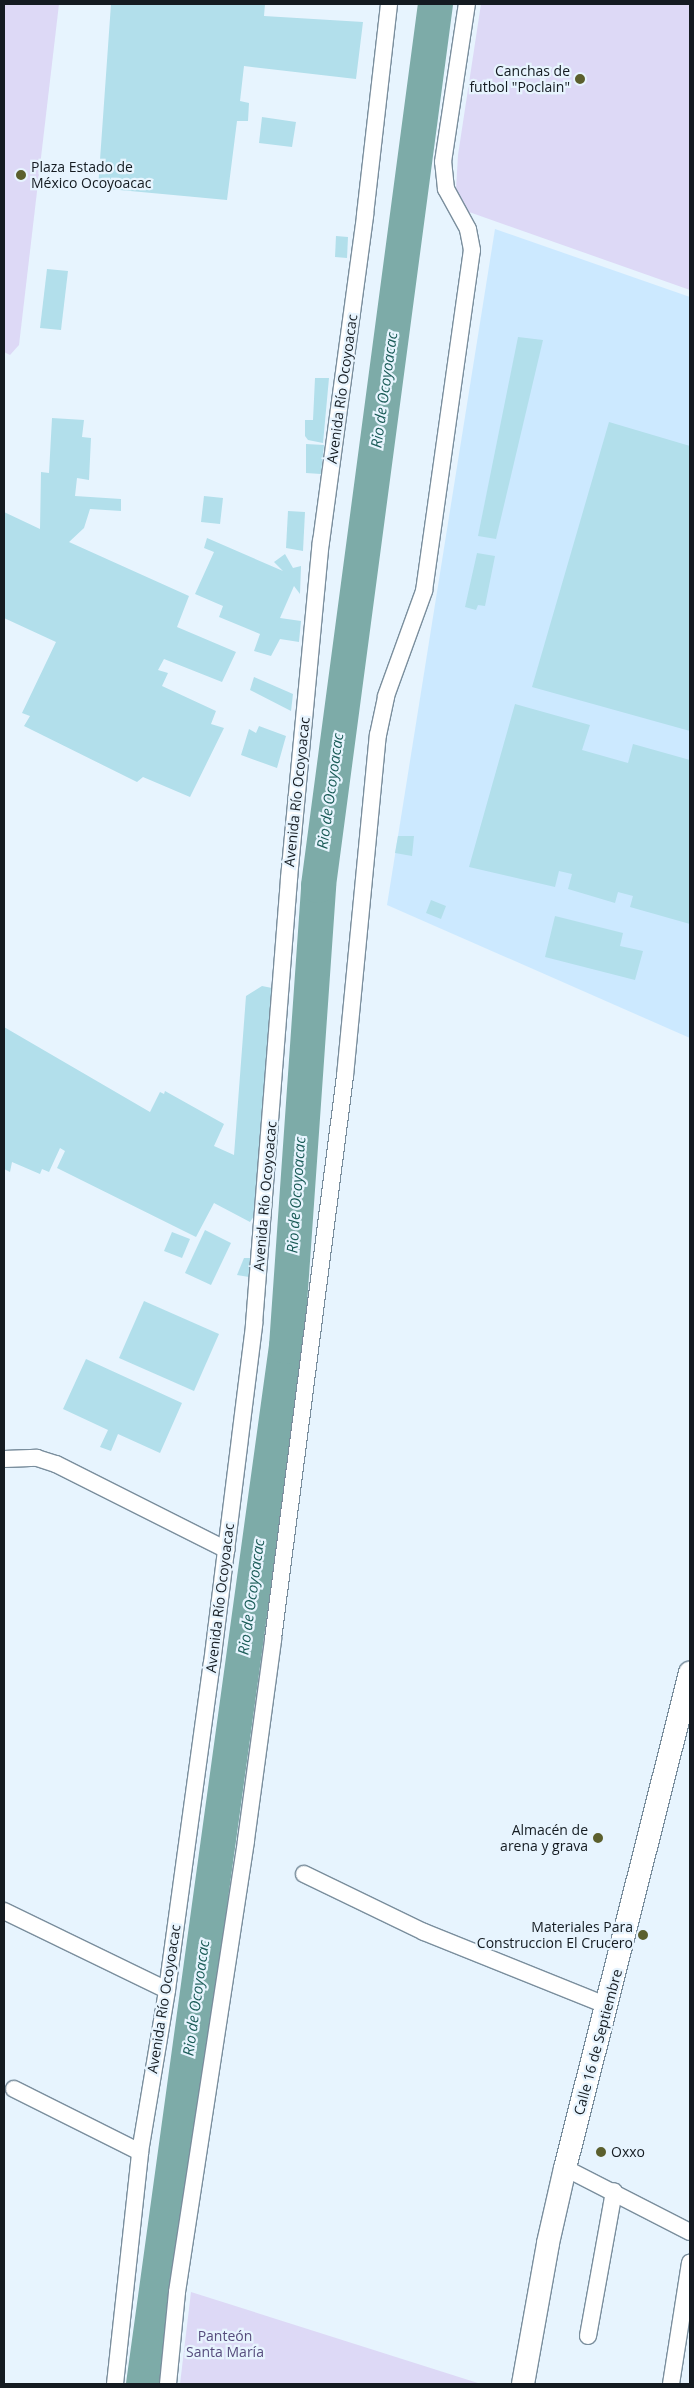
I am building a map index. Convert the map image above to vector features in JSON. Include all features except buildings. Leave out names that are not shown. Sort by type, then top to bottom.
[{"type":"main road","name":"Calle 16 de Septiembre","points":[[523,2384],[548,2243],[565,2168],[608,2006],[690,1673]]},
{"type":"street","name":"Avenida Río Ocoyoacac","points":[[115,2384],[140,2152],[167,1990],[227,1550],[254,1324],[289,878],[321,542],[365,214],[388,4]]},
{"type":"street","points":[[168,2384],[177,2292],[246,1840],[345,1076],[378,735],[386,696],[424,591],[472,250],[468,230],[446,189],[443,162],[467,4]]},
{"type":"street","points":[[4,1459],[37,1458],[56,1464],[227,1550]]},
{"type":"street","points":[[304,1874],[424,1932],[608,2006]]},
{"type":"street","points":[[4,1911],[167,1990]]},
{"type":"street","points":[[14,2089],[140,2152]]},
{"type":"street","points":[[565,2168],[614,2191],[690,2232]]},
{"type":"street","points":[[588,2336],[614,2191]]},
{"type":"street","points":[[671,2384],[690,2262]]},
{"type":"shaded area","points":[[495,229],[690,297],[690,1038],[387,905]]},
{"type":"green space","name":"Plaza Estado de México Ocoyoacac","points":[[4,4],[59,4],[19,345],[10,355],[4,352]]},
{"type":"green space","name":"Canchas de futbol \"Poclain\"","points":[[481,4],[690,4],[690,290],[455,207],[458,155]]},
{"type":"green space","name":"Panteón Santa María","points":[[191,2292],[481,2384],[180,2384]]},
{"type":"waterway","name":"Rio de Ocoyoacac","points":[[143,2384],[286,1346],[318,885],[435,4]]},
{"type":"place","name":"Canchas de futbol \"Poclain\"","points":[[580,79]]},
{"type":"place","name":"Plaza Estado de México Ocoyoacac","points":[[21,175]]},
{"type":"place","name":"Almacén de arena y grava","points":[[598,1838]]},
{"type":"place","name":"Materiales Para Construccion El Crucero","points":[[643,1935]]},
{"type":"place","name":"Oxxo","points":[[601,2152]]}]
